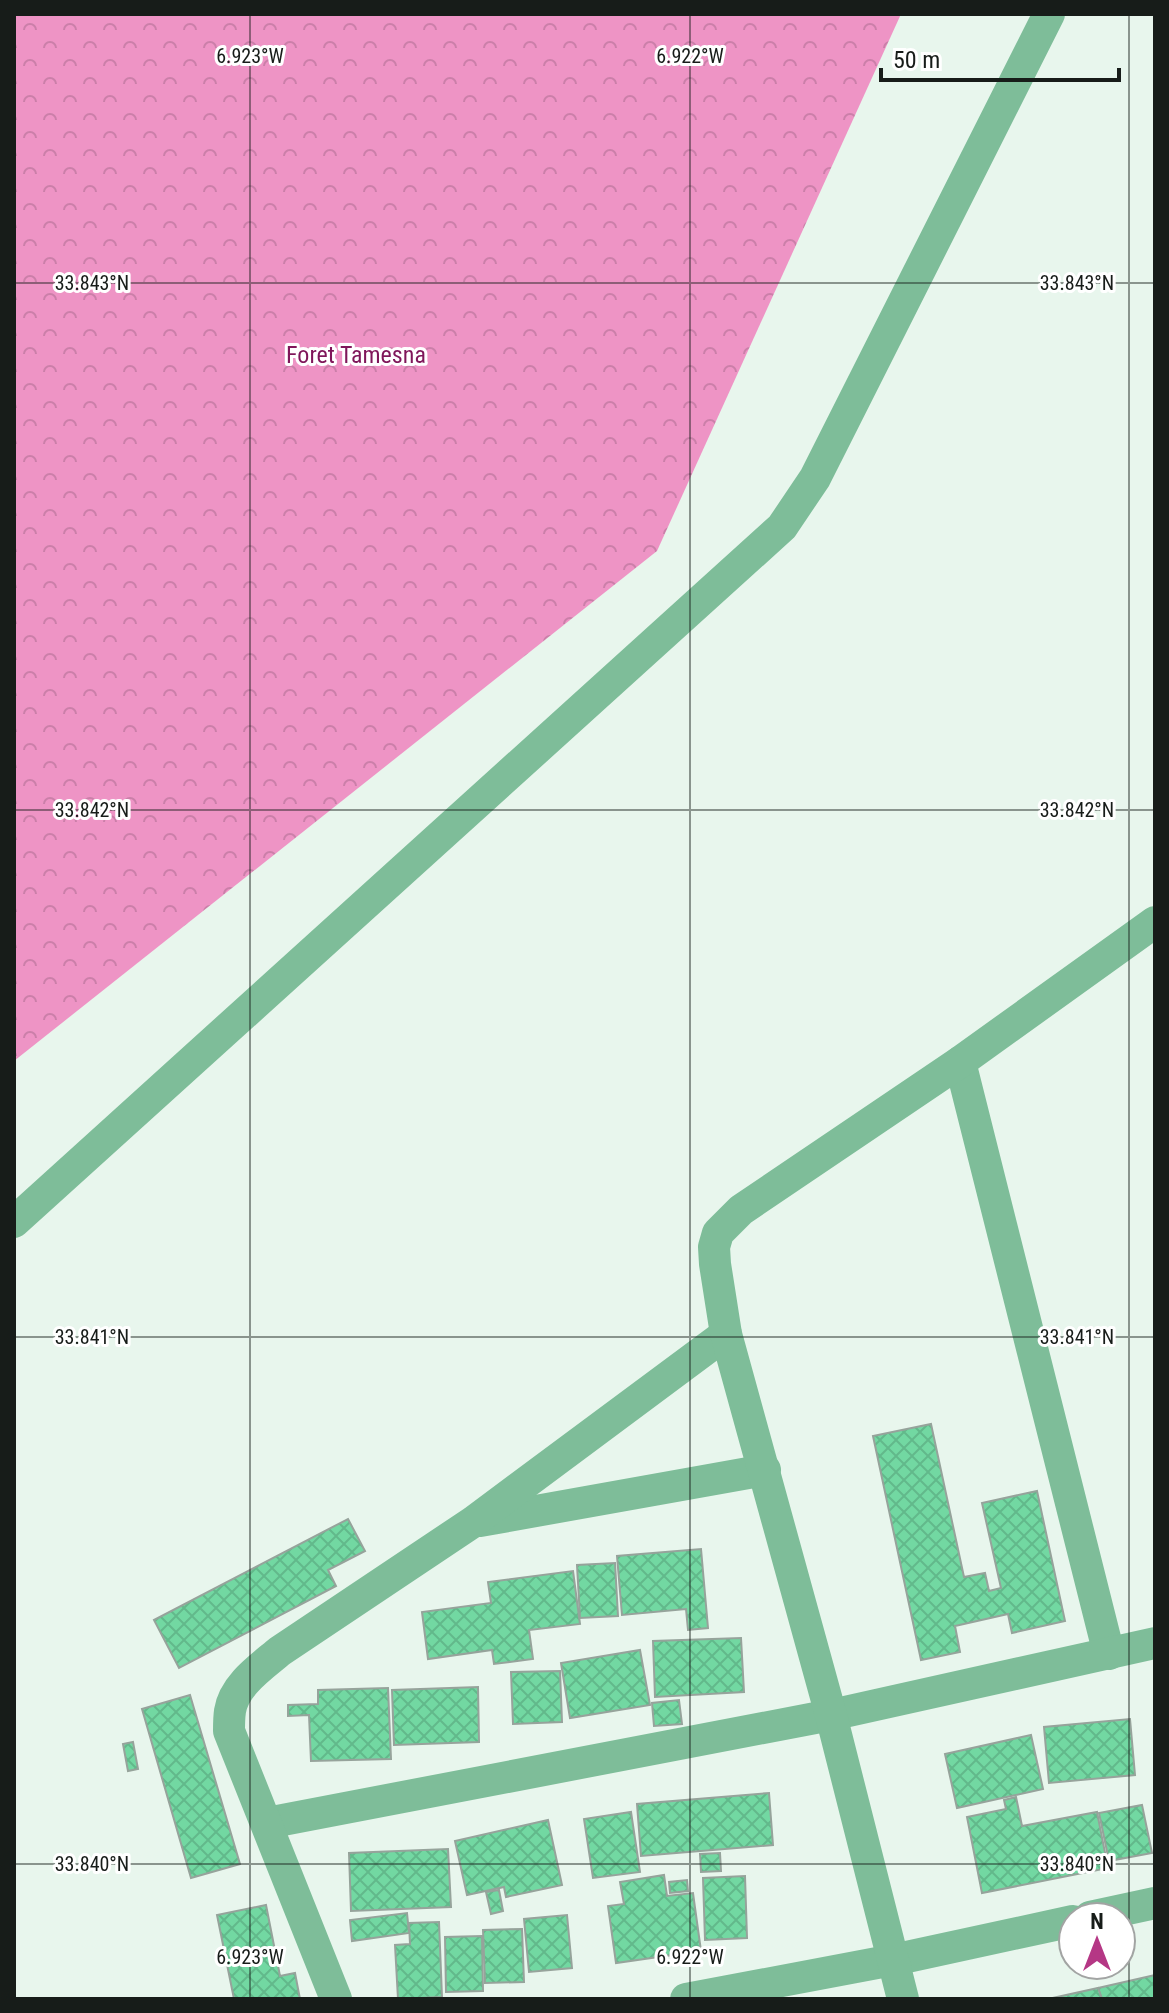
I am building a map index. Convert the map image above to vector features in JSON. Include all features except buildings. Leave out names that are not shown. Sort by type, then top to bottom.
[{"type":"street","points":[[14,1222],[782,527],[815,478],[1049,14]]},
{"type":"street","points":[[903,1999],[831,1715],[726,1334],[714,1247],[718,1233],[741,1210],[960,1062],[1155,922]]},
{"type":"street","points":[[960,1062],[1109,1654]]},
{"type":"street","points":[[336,1999],[229,1731],[230,1709],[238,1691],[280,1651],[473,1522],[726,1334]]},
{"type":"street","points":[[473,1522],[765,1470]]},
{"type":"street","points":[[267,1823],[831,1715],[1155,1643]]},
{"type":"street","points":[[686,1999],[893,1960],[1057,1924]]},
{"type":"green space","name":"Foret Tamesna","points":[[14,14],[901,14],[657,551],[14,1061]]}]
